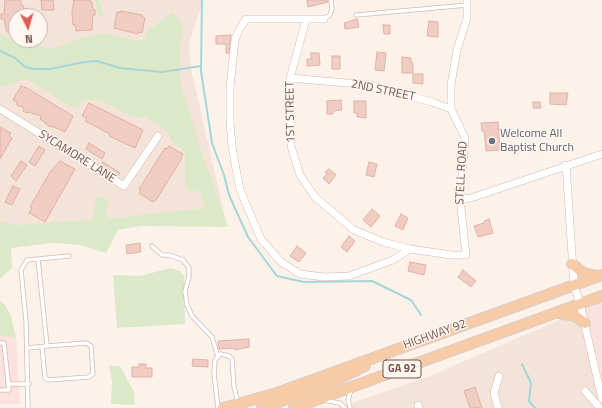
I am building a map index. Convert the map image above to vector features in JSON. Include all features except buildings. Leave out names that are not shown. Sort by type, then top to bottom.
[{"type":"main road","points":[[572,264],[584,273],[601,275]]},
{"type":"main road","name":"HIGHWAY 92","points":[[223,408],[277,393],[601,275]]},
{"type":"main road","name":"HIGHWAY 92","points":[[294,408],[602,296]]},
{"type":"main road","points":[[553,314],[570,314],[579,318],[585,324]]},
{"type":"main road","points":[[262,408],[339,380],[359,370],[378,356]]},
{"type":"street","name":"STELL ROAD","points":[[466,255],[460,199],[465,138],[451,109],[453,67],[463,33],[468,2]]},
{"type":"street","points":[[324,19],[246,19],[239,30],[235,39],[230,88],[230,122],[232,147],[240,190],[261,239],[281,262],[300,274],[324,277],[349,276],[393,260],[410,248]]},
{"type":"street","name":"1ST STREET","points":[[306,20],[290,78],[291,146],[300,175],[327,208],[354,230],[383,242],[451,255],[466,255]]},
{"type":"street","name":"2ND STREET","points":[[290,78],[370,85],[432,102],[451,109]]},
{"type":"street","name":"SYCAMORE LANE","points":[[0,109],[124,186],[158,136]]},
{"type":"street","points":[[460,199],[471,198],[602,154]]},
{"type":"street","points":[[566,165],[574,285],[585,324],[602,399]]},
{"type":"street","points":[[498,408],[494,393],[499,376]]},
{"type":"street","points":[[585,391],[600,408]]},
{"type":"lane","points":[[324,19],[330,15],[332,9],[331,0]]},
{"type":"lane","points":[[356,15],[468,2]]},
{"type":"lane","points":[[152,246],[162,255],[169,255],[183,260],[189,268],[189,277],[185,291],[187,305],[192,316],[212,337],[218,357]]},
{"type":"lane","points":[[28,408],[29,384],[26,321],[21,270],[27,260],[69,256]]},
{"type":"lane","points":[[38,259],[47,346]]},
{"type":"lane","points":[[0,343],[4,344],[9,390],[0,390]]},
{"type":"lane","points":[[27,348],[86,343],[91,346],[93,374],[89,377],[48,380],[45,378],[42,347]]},
{"type":"lane","points":[[218,408],[214,373],[216,360],[220,354],[229,356],[232,359],[234,387],[238,404]]},
{"type":"lane","points":[[8,384],[29,384]]},
{"type":"lane","points":[[350,408],[348,400],[352,387]]},
{"type":"lane","points":[[324,397],[328,401],[340,403],[346,408]]},
{"type":"shaded area","points":[[0,0],[203,0],[189,44],[191,69],[225,217],[0,235]]},
{"type":"shaded area","points":[[602,303],[602,406],[578,312]]},
{"type":"shaded area","points":[[578,312],[602,408],[338,408],[430,376]]},
{"type":"shaded area","points":[[0,335],[16,337],[20,404],[0,404]]},
{"type":"green space","points":[[95,0],[99,0],[104,15],[100,16],[98,14]]},
{"type":"green space","points":[[173,12],[184,27],[180,46],[180,82],[201,150],[228,227],[141,226],[118,230],[106,253],[80,245],[52,243],[11,248],[12,268],[0,279],[0,222],[15,225],[93,220],[96,197],[108,199],[106,219],[205,208],[201,193],[185,188],[185,152],[171,141],[169,133],[160,125],[146,118],[131,116],[100,100],[84,100],[76,108],[66,105],[42,87],[26,79],[0,87],[0,34],[8,38],[8,48],[44,49],[57,47],[84,37],[103,33],[138,41],[145,39],[147,31]]},
{"type":"green space","points":[[171,268],[180,271],[184,276],[185,324],[117,328],[113,275],[140,276]]},
{"type":"green space","points":[[0,301],[6,306],[11,316],[16,337],[0,336]]},
{"type":"green space","points":[[109,366],[120,366],[134,392],[135,405],[111,404],[112,381]]},
{"type":"waterway","points":[[202,0],[201,71],[212,143],[224,175],[229,195],[248,237],[277,276],[304,282],[372,281],[411,300],[421,315]]},
{"type":"waterway","points":[[0,51],[15,58],[25,67],[34,69],[50,69],[97,61],[120,68],[162,72],[201,66]]},
{"type":"waterway","points":[[522,364],[531,383],[529,401],[535,408]]},
{"type":"place","name":"Welcome All Baptist Church","points":[[492,141]]}]
